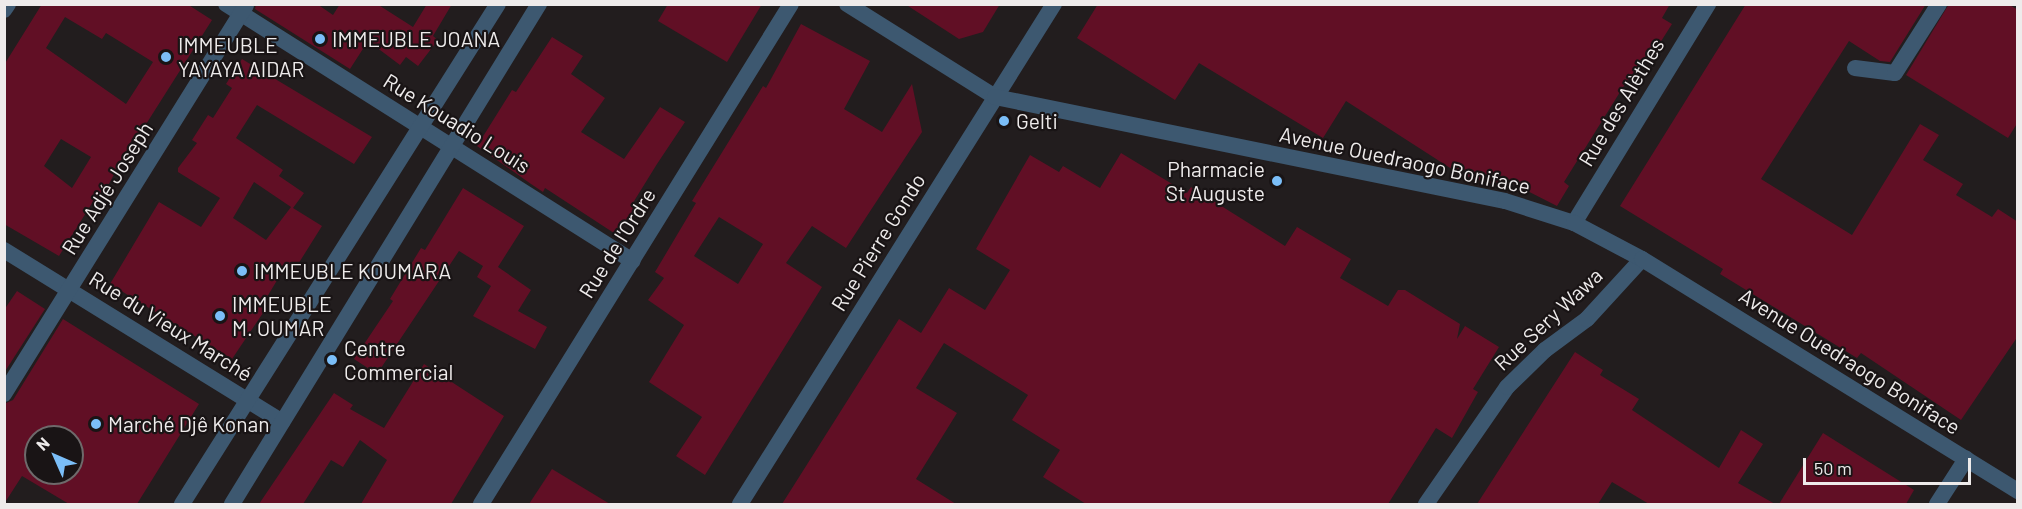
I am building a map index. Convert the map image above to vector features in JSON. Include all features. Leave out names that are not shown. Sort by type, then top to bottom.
[{"type":"street","points":[[4,10],[8,4]]},
{"type":"street","name":"Rue Kouadio Louis","points":[[226,4],[244,9],[423,128],[633,261]]},
{"type":"street","points":[[182,504],[423,128],[498,4]]},
{"type":"street","points":[[232,504],[539,4]]},
{"type":"street","name":"Rue de l'Ordre","points":[[481,504],[791,4]]},
{"type":"street","name":"Avenue Ouedraogo Boniface","points":[[847,4],[995,97],[1505,201],[1574,223],[1642,259],[2018,491]]},
{"type":"street","name":"Rue Pierre Gondo","points":[[740,504],[1054,4]]},
{"type":"street","name":"Rue des Alèthes","points":[[1574,223],[1707,4]]},
{"type":"street","points":[[1855,68],[1895,73],[1939,4]]},
{"type":"street","name":"Rue Adjé Joseph","points":[[4,394],[244,9]]},
{"type":"street","name":"Rue du Vieux Marché","points":[[4,250],[282,422]]},
{"type":"street","name":"Rue Sery Wawa","points":[[1426,504],[1507,387],[1545,350],[1587,319],[1642,259]]},
{"type":"street","points":[[1937,504],[1966,459]]},
{"type":"building","points":[[42,4],[187,4],[212,20],[136,140],[133,138],[99,203],[94,200],[59,256],[4,224],[4,65]],"holes":[[[65,17],[102,39],[106,33],[153,62],[126,104],[46,48]],[[61,139],[91,157],[72,188],[44,166]]]},
{"type":"building","points":[[256,4],[317,4],[333,15],[340,4],[377,4],[413,27],[427,4],[452,4],[433,36],[438,40],[418,66],[406,57],[400,65],[368,41],[350,69],[255,9]]},
{"type":"building","points":[[668,4],[762,4],[727,62],[658,21]]},
{"type":"building","points":[[905,4],[1000,4],[983,32],[959,39]]},
{"type":"building","points":[[1098,4],[1670,4],[1662,18],[1672,24],[1653,54],[1649,52],[1625,84],[1564,182],[1569,186],[1557,206],[1510,182],[1505,189],[1458,173],[1346,101],[1323,138],[1199,63],[1175,100],[1077,38]]},
{"type":"building","points":[[1746,4],[1926,4],[1890,62],[1880,61],[1849,41],[1761,179],[1852,235],[1920,124],[1939,135],[1923,160],[1963,184],[1956,195],[1992,217],[1998,209],[2018,222],[2018,336],[1961,420],[1861,353],[1857,358],[1720,274],[1723,269],[1620,206]]},
{"type":"building","points":[[1949,4],[2008,4],[2018,10],[2018,122],[2008,138],[1906,75]]},
{"type":"building","points":[[801,24],[870,61],[844,109],[882,132],[912,84],[922,132],[846,248],[812,226],[786,263],[822,287],[705,475],[676,456],[702,417],[649,382],[684,325],[648,300],[664,278],[655,272],[696,203],[692,201],[763,86],[766,88]],"holes":[[[719,217],[763,244],[738,284],[694,256]]]},
{"type":"building","points":[[552,37],[583,56],[571,74],[605,98],[581,132],[624,159],[660,107],[685,122],[631,206],[635,209],[617,235],[545,188],[543,192],[477,146],[512,90],[516,92]]},
{"type":"building","points":[[242,59],[372,137],[354,164],[257,105],[236,138],[283,170],[279,176],[304,193],[293,208],[322,226],[290,277],[282,272],[261,307],[265,310],[232,359],[110,284],[159,202],[201,227],[220,198],[178,172],[178,168],[197,143],[192,140],[208,115],[213,118],[232,88],[226,84]],"holes":[[[254,182],[291,207],[266,240],[233,218]]]},
{"type":"building","points":[[1121,153],[1187,193],[1191,187],[1285,246],[1297,227],[1351,259],[1340,278],[1388,306],[1398,290],[1405,290],[1460,324],[1457,339],[1465,326],[1499,347],[1473,389],[1478,392],[1452,438],[1436,428],[1388,504],[1086,504],[1043,477],[1060,450],[1012,420],[1028,395],[944,343],[916,388],[957,413],[916,479],[956,504],[782,504],[899,319],[921,333],[949,288],[985,310],[1010,270],[976,249],[1030,155],[1059,172],[1063,166],[1100,188]]},
{"type":"building","points":[[463,188],[524,226],[498,267],[531,290],[518,311],[547,327],[535,349],[473,316],[491,286],[477,277],[483,266],[459,251],[377,374],[354,359],[393,301],[390,299],[421,248],[425,250]]},
{"type":"building","points":[[17,291],[45,309],[4,373],[4,310]]},
{"type":"building","name":"Marché Djê Konan","points":[[63,319],[199,404],[137,504],[69,504],[37,485],[84,485],[84,425],[24,425],[24,477],[22,476],[4,504],[4,404],[13,400]]},
{"type":"building","points":[[1575,352],[1603,370],[1600,375],[1639,399],[1632,410],[1719,468],[1741,430],[1763,444],[1738,483],[1775,504],[1649,504],[1612,482],[1598,504],[1477,504]]},
{"type":"building","points":[[424,364],[504,416],[451,504],[361,504],[387,460],[360,440],[343,467],[331,460],[303,504],[259,504],[334,393],[353,405],[350,409],[384,428]]},
{"type":"building","points":[[1823,433],[1914,490],[1906,504],[1779,504]]},
{"type":"building","points":[[552,469],[610,504],[529,504]]},
{"type":"place","name":"IMMEUBLE JOANA","points":[[320,39]]},
{"type":"place","name":"IMMEUBLE YAYAYA AIDAR","points":[[166,57]]},
{"type":"place","name":"Gelti","points":[[1004,121]]},
{"type":"place","name":"Pharmacie St Auguste","points":[[1277,181]]},
{"type":"place","name":"IMMEUBLE KOUMARA","points":[[242,271]]},
{"type":"place","name":"IMMEUBLE M. OUMAR","points":[[220,316]]},
{"type":"place","name":"Centre Commercial","points":[[332,360]]},
{"type":"place","name":"Marché Djê Konan","points":[[96,424]]}]
